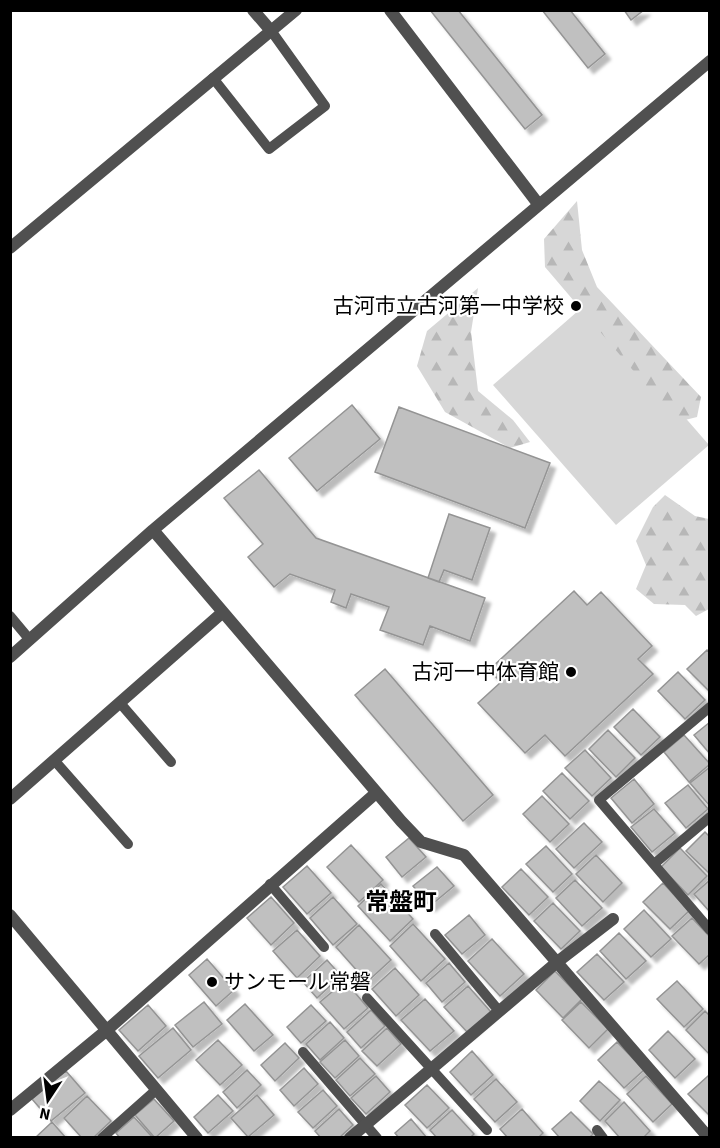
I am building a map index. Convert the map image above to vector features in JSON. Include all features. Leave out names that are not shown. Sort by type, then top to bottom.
[{"type":"street","points":[[253,10],[272,32]]},
{"type":"street","points":[[10,248],[296,10]]},
{"type":"street","points":[[390,10],[539,205]]},
{"type":"street","points":[[10,657],[153,530],[710,61]]},
{"type":"street","points":[[153,530],[376,793],[421,842],[464,855],[709,1137]]},
{"type":"street","points":[[10,798],[223,612]]},
{"type":"street","points":[[10,1110],[107,1030],[376,793]]},
{"type":"street","points":[[10,915],[197,1137]]},
{"type":"street","points":[[350,1137],[556,963],[613,919]]},
{"type":"lane","points":[[213,78],[269,148],[325,106],[272,32]]},
{"type":"lane","points":[[10,616],[30,640]]},
{"type":"lane","points":[[120,703],[171,762]]},
{"type":"lane","points":[[710,707],[599,800],[710,930]]},
{"type":"lane","points":[[54,760],[128,844]]},
{"type":"lane","points":[[654,864],[710,817]]},
{"type":"lane","points":[[270,884],[324,947]]},
{"type":"lane","points":[[435,934],[499,1011]]},
{"type":"lane","points":[[368,998],[487,1130]]},
{"type":"lane","points":[[303,1052],[377,1137]]},
{"type":"lane","points":[[102,1137],[156,1090]]},
{"type":"green space","points":[[577,201],[582,250],[597,287],[701,397],[697,417],[677,422],[545,267],[544,239]]},
{"type":"green space","points":[[478,288],[471,332],[478,391],[513,420],[530,442],[510,448],[445,412],[417,366],[427,331]]},
{"type":"green space","points":[[586,304],[709,445],[616,525],[493,385]]},
{"type":"green space","points":[[665,495],[695,516],[709,519],[709,609],[696,616],[685,605],[654,604],[636,589],[646,565],[636,541],[653,507]]},
{"type":"building","points":[[430,10],[458,10],[542,115],[525,129]]},
{"type":"building","points":[[542,10],[570,10],[605,54],[588,68]]},
{"type":"building","points":[[624,10],[644,10],[631,20]]},
{"type":"building","points":[[352,405],[380,439],[317,491],[289,458]]},
{"type":"building","points":[[399,407],[550,463],[525,528],[375,472]]},
{"type":"building","points":[[259,470],[316,538],[485,598],[470,641],[430,626],[423,645],[380,630],[389,607],[351,594],[346,608],[331,602],[335,590],[290,574],[274,587],[248,557],[263,544],[224,498]]},
{"type":"building","points":[[449,514],[490,528],[472,580],[444,570],[439,582],[428,578]]},
{"type":"building","name":"古河一中体育館","points":[[574,591],[587,605],[601,592],[652,646],[638,659],[653,674],[565,756],[545,735],[525,753],[478,703],[501,682],[489,670]]},
{"type":"building","points":[[707,650],[710,653],[710,692],[687,669]]},
{"type":"building","points":[[385,669],[493,795],[463,821],[355,695]]},
{"type":"building","points":[[678,672],[705,700],[685,719],[658,691]]},
{"type":"building","points":[[633,709],[660,737],[641,755],[614,727]]},
{"type":"building","points":[[710,722],[710,754],[694,735]]},
{"type":"building","points":[[608,730],[635,758],[616,777],[589,749]]},
{"type":"building","points":[[684,735],[710,764],[689,782],[664,752]]},
{"type":"building","points":[[585,750],[611,778],[592,796],[565,768]]},
{"type":"building","points":[[710,767],[710,806],[690,783]]},
{"type":"building","points":[[562,773],[589,801],[570,819],[543,791]]},
{"type":"building","points":[[634,779],[654,804],[632,823],[611,798]]},
{"type":"building","points":[[688,785],[708,809],[686,828],[665,803]]},
{"type":"building","points":[[542,796],[569,824],[550,842],[523,814]]},
{"type":"building","points":[[654,809],[675,833],[652,852],[631,827]]},
{"type":"building","points":[[584,823],[602,842],[574,868],[556,849]]},
{"type":"building","points":[[705,832],[710,837],[710,874],[686,851]]},
{"type":"building","points":[[409,838],[426,857],[402,877],[386,857]]},
{"type":"building","points":[[351,845],[383,880],[359,902],[327,867]]},
{"type":"building","points":[[546,846],[572,874],[553,892],[526,864]]},
{"type":"building","points":[[680,848],[707,876],[688,895],[661,867]]},
{"type":"building","points":[[596,855],[622,883],[603,902],[576,874]]},
{"type":"building","points":[[307,866],[331,893],[307,914],[283,887]]},
{"type":"building","points":[[437,867],[454,886],[430,906],[413,886]]},
{"type":"building","points":[[521,869],[548,897],[529,915],[502,887]]},
{"type":"building","points":[[575,880],[602,908],[582,926],[556,898]]},
{"type":"building","points":[[710,880],[710,912],[694,894]]},
{"type":"building","points":[[663,883],[689,911],[670,929],[643,902]]},
{"type":"building","points":[[381,884],[413,919],[390,941],[358,906]]},
{"type":"building","points":[[271,897],[294,923],[271,945],[247,918]]},
{"type":"building","points":[[333,897],[357,924],[333,945],[310,918]]},
{"type":"building","points":[[553,903],[580,931],[561,949],[534,921]]},
{"type":"building","points":[[644,910],[671,939],[651,957],[624,929]]},
{"type":"building","points":[[469,915],[485,935],[462,954],[445,935]]},
{"type":"building","points":[[692,918],[710,937],[710,954],[699,964],[672,936]]},
{"type":"building","points":[[413,924],[445,959],[421,981],[390,946]]},
{"type":"building","points":[[359,925],[391,960],[367,982],[336,947]]},
{"type":"building","points":[[297,930],[320,956],[297,978],[273,951]]},
{"type":"building","points":[[619,933],[646,961],[626,979],[600,951]]},
{"type":"building","points":[[492,939],[524,974],[500,996],[468,961]]},
{"type":"building","points":[[597,954],[624,982],[604,1000],[577,972]]},
{"type":"building","name":"サンモール常磐","points":[[207,959],[234,990],[216,1006],[189,975]]},
{"type":"building","points":[[327,960],[341,976],[317,998],[303,982]]},
{"type":"building","points":[[449,963],[465,982],[442,1002],[426,983]]},
{"type":"building","points":[[395,968],[419,995],[396,1016],[372,989]]},
{"type":"building","points":[[555,971],[582,999],[563,1018],[536,990]]},
{"type":"building","points":[[345,981],[368,1008],[344,1029],[320,1002]]},
{"type":"building","points":[[677,981],[703,1009],[684,1027],[657,999]]},
{"type":"building","points":[[468,986],[491,1012],[468,1033],[444,1007]]},
{"type":"building","points":[[425,999],[454,1031],[430,1051],[401,1020]]},
{"type":"building","points":[[204,1002],[222,1024],[193,1047],[175,1025]]},
{"type":"building","points":[[581,1002],[608,1029],[589,1048],[562,1020]]},
{"type":"building","points":[[245,1004],[273,1035],[254,1051],[227,1020]]},
{"type":"building","points":[[148,1005],[166,1026],[138,1051],[119,1030]]},
{"type":"building","points":[[311,1005],[326,1021],[301,1043],[287,1027]]},
{"type":"building","points":[[371,1010],[385,1026],[361,1048],[347,1032]]},
{"type":"building","points":[[705,1011],[710,1016],[710,1055],[686,1030]]},
{"type":"building","points":[[330,1022],[344,1038],[320,1060],[306,1044]]},
{"type":"building","points":[[173,1028],[191,1050],[158,1078],[139,1056]]},
{"type":"building","points":[[387,1028],[401,1044],[377,1066],[362,1051]]},
{"type":"building","points":[[668,1031],[695,1059],[675,1078],[649,1050]]},
{"type":"building","points":[[218,1040],[242,1065],[220,1085],[196,1060]]},
{"type":"building","points":[[345,1040],[359,1056],[335,1078],[320,1062]]},
{"type":"building","points":[[617,1042],[644,1070],[624,1088],[598,1060]]},
{"type":"building","points":[[285,1043],[299,1058],[275,1081],[261,1065]]},
{"type":"building","points":[[472,1051],[493,1075],[471,1095],[450,1072]]},
{"type":"building","points":[[360,1058],[375,1074],[350,1096],[336,1080]]},
{"type":"building","points":[[304,1068],[318,1084],[294,1106],[280,1090]]},
{"type":"building","points":[[247,1070],[261,1085],[237,1108],[223,1092]]},
{"type":"building","points":[[66,1071],[85,1093],[51,1121],[32,1099]]},
{"type":"building","points":[[376,1076],[390,1092],[366,1114],[351,1098]]},
{"type":"building","points":[[646,1076],[672,1104],[653,1122],[627,1094]]},
{"type":"building","points":[[708,1076],[710,1078],[710,1116],[688,1094]]},
{"type":"building","points":[[496,1079],[517,1102],[495,1122],[474,1099]]},
{"type":"building","points":[[599,1081],[620,1100],[600,1121],[580,1101]]},
{"type":"building","points":[[427,1085],[449,1108],[427,1128],[405,1105]]},
{"type":"building","points":[[323,1090],[337,1106],[313,1128],[298,1112]]},
{"type":"building","points":[[218,1095],[233,1111],[208,1133],[194,1117]]},
{"type":"building","points":[[257,1095],[274,1115],[248,1137],[231,1118]]},
{"type":"building","points":[[87,1096],[111,1121],[93,1138],[82,1138],[64,1118]]},
{"type":"building","points":[[154,1099],[174,1121],[155,1138],[135,1115]]},
{"type":"building","points":[[624,1102],[650,1131],[643,1138],[620,1138],[605,1121]]},
{"type":"building","points":[[339,1109],[353,1125],[339,1138],[321,1138],[315,1131]]},
{"type":"building","points":[[522,1109],[543,1133],[538,1138],[508,1138],[500,1129]]},
{"type":"building","points":[[452,1110],[474,1134],[470,1138],[437,1138],[430,1130]]},
{"type":"building","points":[[571,1112],[593,1134],[589,1138],[560,1138],[552,1129]]},
{"type":"building","points":[[134,1117],[153,1138],[120,1138],[116,1133]]},
{"type":"building","points":[[411,1119],[427,1138],[399,1138],[395,1133]]},
{"type":"building","points":[[52,1122],[66,1138],[35,1138]]},
{"type":"place","name":"古河市立古河第一中学校","points":[[576,306]]},
{"type":"place","name":"古河一中体育館","points":[[571,672]]},
{"type":"place","name":"サンモール常磐","points":[[212,982]]},
{"type":"district","name":"常盤町","points":[[401,902]]}]
